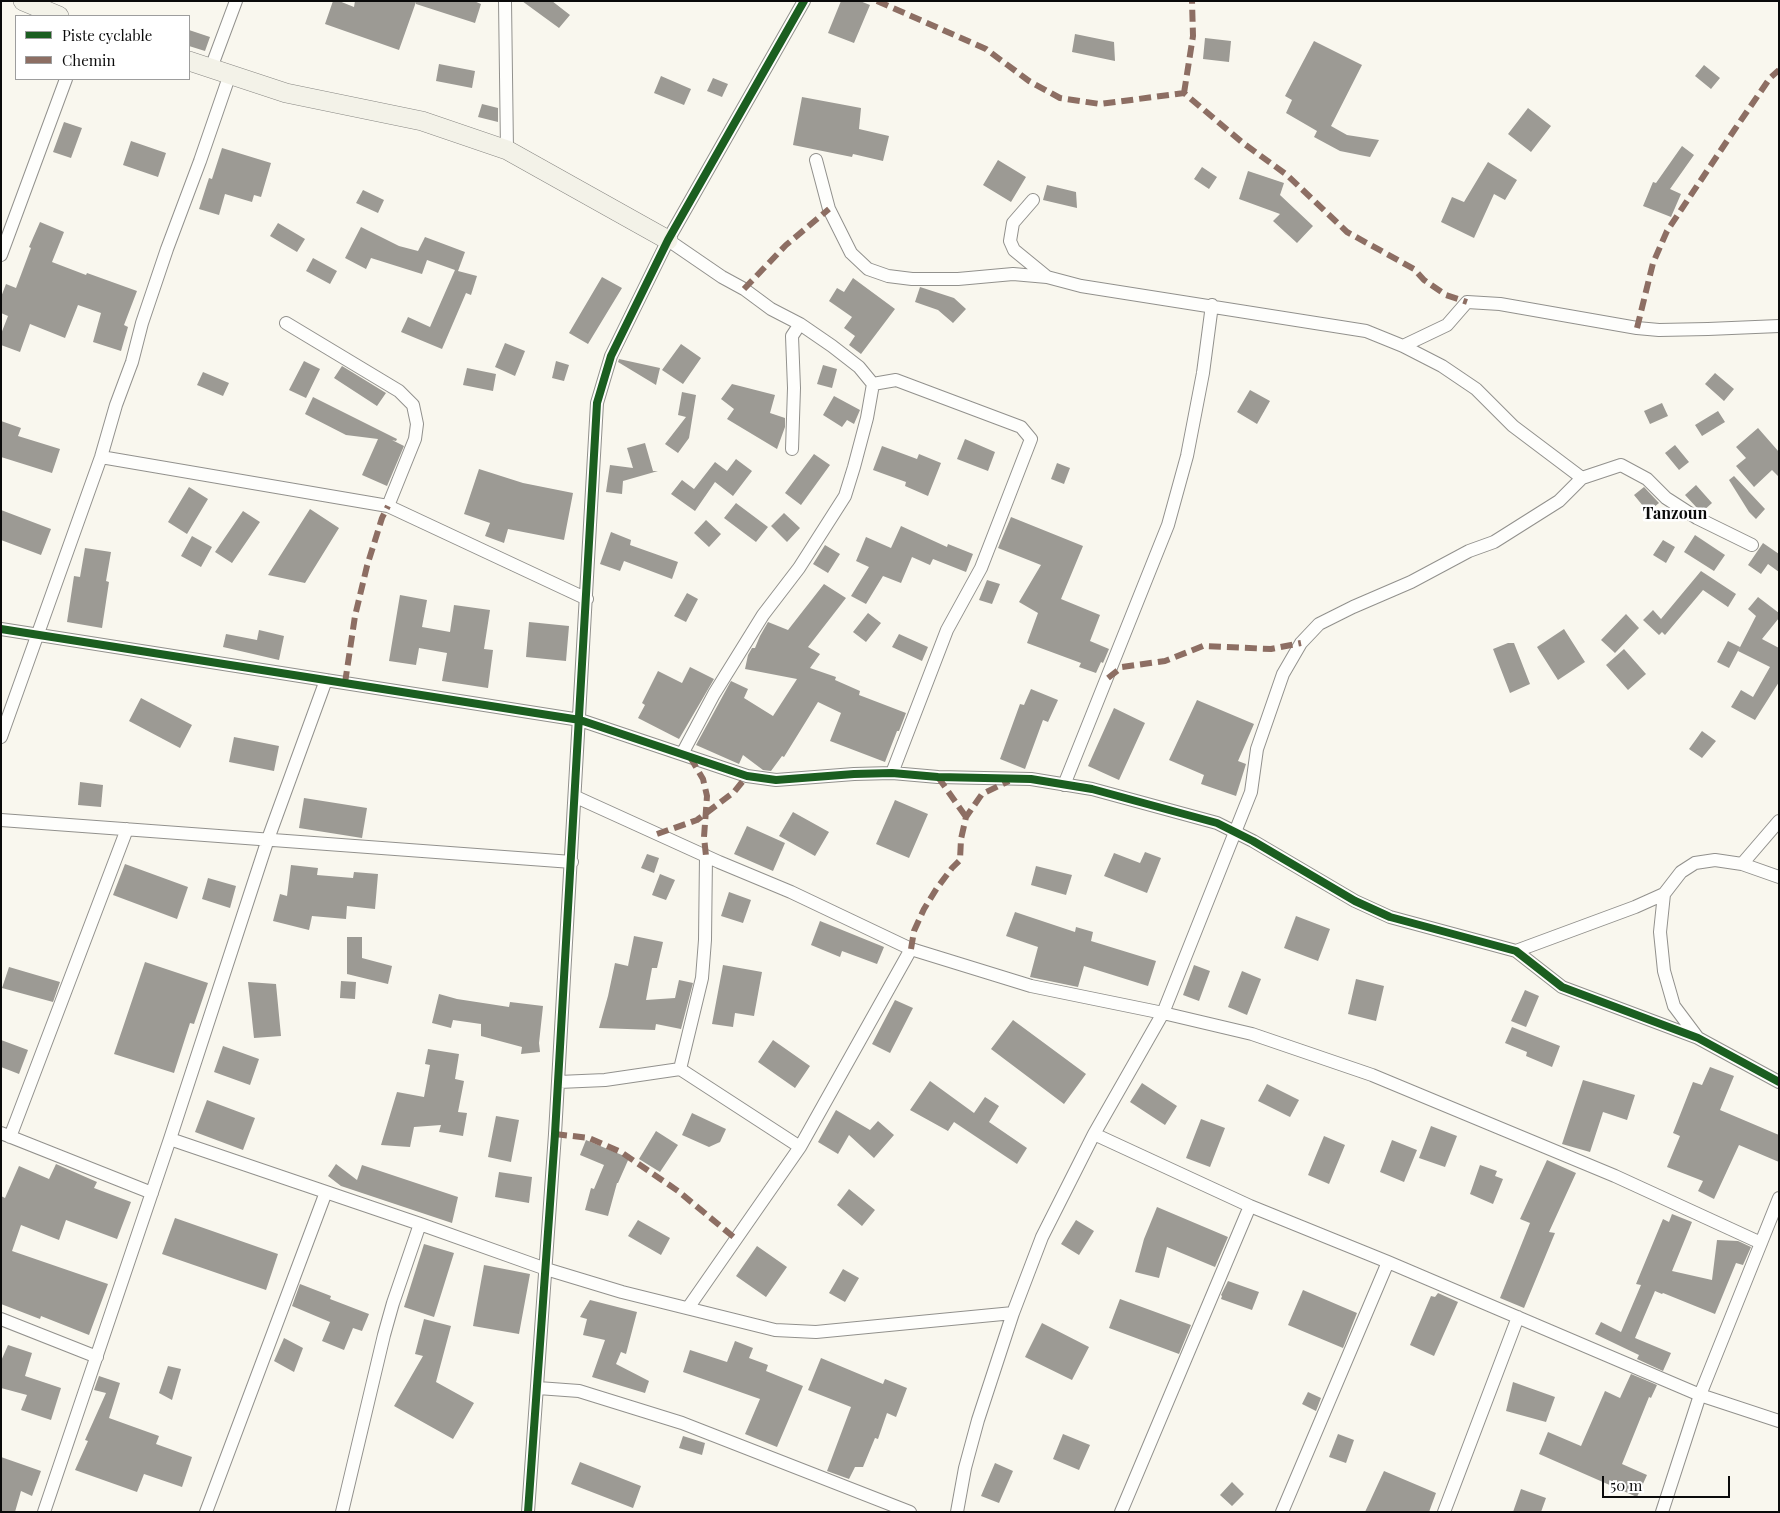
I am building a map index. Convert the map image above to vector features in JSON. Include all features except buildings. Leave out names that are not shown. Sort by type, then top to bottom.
[{"type":"street","points":[[23,1],[57,15]]},
{"type":"street","points":[[211,68],[236,1]]},
{"type":"street","points":[[505,1],[507,150]]},
{"type":"street","points":[[528,1512],[559,1082],[597,403],[611,356],[668,240],[804,1]]},
{"type":"street","points":[[190,61],[286,93],[422,121],[507,150],[668,240],[744,289],[771,309],[800,324],[859,367],[873,384],[867,418],[845,496],[799,568],[763,615],[714,694],[682,754]]},
{"type":"street","points":[[1,737],[101,457],[116,405],[132,362],[142,323],[230,74]]},
{"type":"street","points":[[1,255],[66,80]]},
{"type":"street","points":[[816,160],[829,209],[851,252],[868,269],[888,276],[912,279],[958,279],[1013,274],[1046,277],[1081,286],[1212,305],[1366,331],[1442,366],[1476,389],[1513,426],[1582,478]]},
{"type":"street","points":[[1032,200],[1013,224],[1010,241],[1014,250],[1046,277]]},
{"type":"street","points":[[1402,346],[1446,325],[1467,302],[1500,304],[1637,328],[1679,330],[1779,326]]},
{"type":"street","points":[[1064,785],[1168,526],[1187,456],[1203,373],[1212,305]]},
{"type":"street","points":[[286,323],[399,392],[413,406],[417,424],[415,439],[388,506]]},
{"type":"street","points":[[792,449],[794,388],[792,336],[800,324]]},
{"type":"street","points":[[873,384],[896,380],[1021,427],[1031,439],[981,568],[947,630],[892,773]]},
{"type":"street","points":[[101,457],[388,506],[587,599]]},
{"type":"street","points":[[957,1512],[965,1468],[978,1420],[1013,1313],[1042,1237],[1094,1134],[1163,1013],[1251,792],[1257,749],[1283,674],[1301,642],[1319,624],[1411,582],[1469,552],[1494,542],[1560,501],[1582,478],[1621,465],[1647,479],[1666,498],[1697,518],[1752,544]]},
{"type":"street","points":[[1,629],[580,720],[747,776],[776,780],[892,773],[938,777],[1031,779],[1092,789],[1218,823],[1355,901],[1390,917],[1516,950],[1562,987],[1698,1038],[1779,1082]]},
{"type":"street","points":[[44,1512],[170,1139],[268,840],[326,680]]},
{"type":"street","points":[[576,798],[791,892],[911,949],[1031,986],[1163,1013],[1252,1034],[1372,1075],[1607,1172],[1761,1243]]},
{"type":"street","points":[[1,820],[572,862]]},
{"type":"street","points":[[1742,864],[1779,821]]},
{"type":"street","points":[[127,829],[6,1135],[152,1193]]},
{"type":"street","points":[[680,1069],[702,978],[705,940],[706,856]]},
{"type":"street","points":[[1516,950],[1635,907],[1664,894],[1681,872],[1695,863],[1715,860],[1742,864],[1779,877]]},
{"type":"street","points":[[1664,894],[1660,932],[1664,971],[1674,1006],[1698,1038]]},
{"type":"street","points":[[688,1308],[800,1147],[911,949]]},
{"type":"street","points":[[559,1082],[605,1080],[680,1069],[800,1147]]},
{"type":"street","points":[[1094,1134],[1250,1206],[1388,1262],[1700,1395],[1779,1421]]},
{"type":"street","points":[[170,1139],[546,1269],[622,1292],[775,1330],[816,1332],[1013,1313]]},
{"type":"street","points":[[206,1512],[326,1192]]},
{"type":"street","points":[[1662,1512],[1700,1395],[1779,1198]]},
{"type":"street","points":[[1121,1512],[1250,1206]]},
{"type":"street","points":[[342,1512],[384,1335],[420,1224]]},
{"type":"street","points":[[1282,1512],[1388,1262]]},
{"type":"street","points":[[1444,1512],[1518,1317]]},
{"type":"street","points":[[1,1319],[97,1357]]},
{"type":"street","points":[[538,1388],[579,1391],[682,1423],[910,1512]]},
{"type":"marked path","points":[[877,1],[986,49],[1029,81],[1060,98],[1100,104],[1184,93],[1243,143],[1287,175],[1347,232],[1414,269],[1424,280],[1446,295],[1467,302]]},
{"type":"marked path","points":[[1184,93],[1193,36],[1192,1]]},
{"type":"marked path","points":[[1637,328],[1653,263],[1667,231],[1770,78],[1779,70]]},
{"type":"marked path","points":[[744,289],[786,245],[829,209]]},
{"type":"marked path","points":[[345,683],[355,616],[367,566],[382,518],[388,506]]},
{"type":"marked path","points":[[1108,678],[1122,667],[1165,661],[1203,646],[1271,649],[1301,643]]},
{"type":"marked path","points":[[690,757],[703,779],[707,796],[704,837],[706,856]]},
{"type":"marked path","points":[[657,834],[697,820],[734,792],[747,776]]},
{"type":"marked path","points":[[938,777],[966,817]]},
{"type":"marked path","points":[[911,949],[914,931],[924,909],[937,888],[960,860],[961,839],[966,817],[982,794],[1009,781]]},
{"type":"marked path","points":[[555,1134],[589,1138],[621,1152],[678,1191],[736,1239]]},
{"type":"cycle path","points":[[528,1512],[555,1134],[597,403],[611,356],[668,240],[804,1]]},
{"type":"cycle path","points":[[1,629],[580,720],[747,776],[776,780],[892,773],[938,777],[1031,779],[1092,789],[1217,823],[1253,841],[1355,901],[1390,917],[1516,951],[1562,987],[1698,1038],[1779,1082]]},
{"type":"district","name":"Tanzoun","points":[[1675,514]]}]
